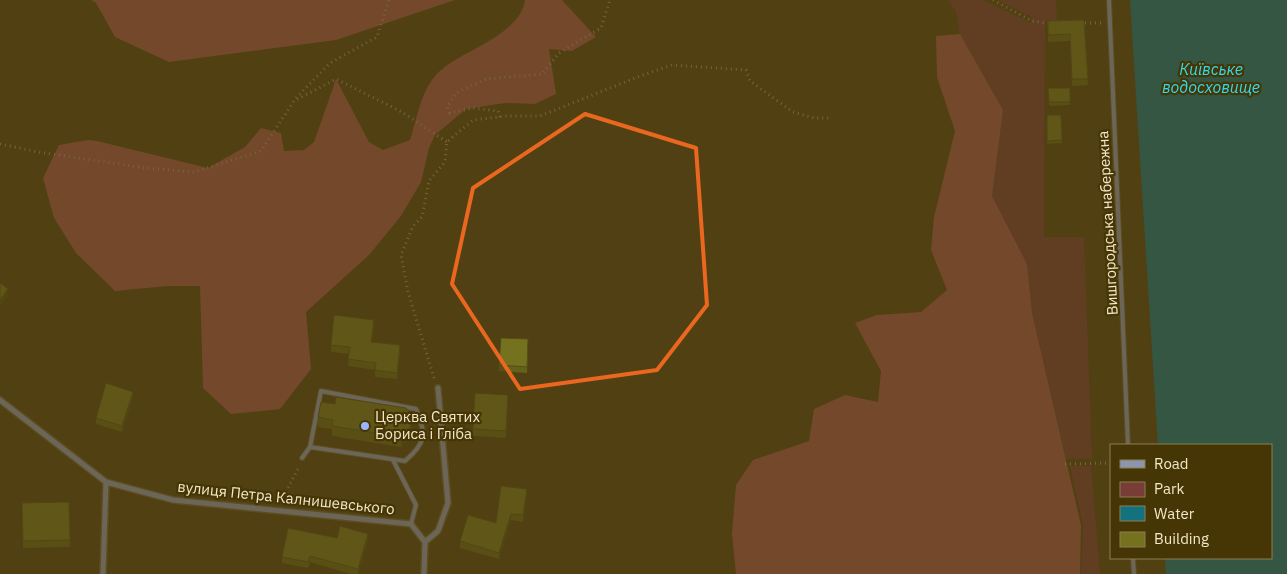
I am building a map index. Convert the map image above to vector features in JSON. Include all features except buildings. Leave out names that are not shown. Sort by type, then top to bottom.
[{"type":"street","points":[[424,574],[425,542],[438,531],[448,502],[438,388]]},
{"type":"street","name":"вулиця Петра Калнишевського","points":[[0,400],[106,482],[173,500],[411,524],[425,542]]},
{"type":"street","points":[[103,574],[106,482]]},
{"type":"lane","name":"Вишгородська набережна","points":[[1109,0],[1128,444]]},
{"type":"lane","points":[[302,458],[310,447],[321,391],[416,409],[424,428],[420,449],[405,461],[310,447]]},
{"type":"lane","points":[[393,459],[416,505],[411,524]]},
{"type":"lane","points":[[1133,559],[1134,574]]},
{"type":"path","points":[[0,144],[38,152],[194,172],[261,151],[294,100],[330,63],[377,37],[390,0]]},
{"type":"path","points":[[500,117],[498,111],[473,108],[450,114],[447,106],[456,93],[486,79],[542,74],[559,53],[601,28],[610,0]]},
{"type":"path","points":[[993,0],[1032,21],[1056,24]]},
{"type":"path","points":[[1076,24],[1110,23]]},
{"type":"path","points":[[438,388],[408,292],[401,255],[413,226],[422,217],[430,182],[445,162],[447,142],[473,120],[540,116],[672,65],[746,70],[750,81],[793,112],[814,118],[829,118]]},
{"type":"path","points":[[294,100],[336,79],[402,112],[447,142]]},
{"type":"path","points":[[1064,464],[1110,463]]},
{"type":"path","points":[[277,511],[284,493],[295,476]]},
{"type":"highlighted area","points":[[585,114],[696,148],[707,305],[657,370],[520,389],[452,284],[473,188]]},
{"type":"green space","points":[[948,0],[983,0],[1031,23],[1032,17],[998,0],[1056,0],[1057,21],[1045,21],[1044,237],[1084,237],[1092,459],[1066,459],[1032,313],[1027,264],[992,196],[1003,110],[960,34],[956,11]]},
{"type":"green space","points":[[1070,466],[1091,466],[1100,574],[1081,574],[1083,525]]},
{"type":"shaded area","points":[[91,0],[455,0],[336,40],[169,62],[115,37],[96,3]]},
{"type":"shaded area","points":[[525,0],[562,0],[596,37],[572,51],[549,49],[556,94],[535,104],[505,103],[466,109],[435,135],[429,148],[421,182],[401,216],[369,255],[306,312],[311,369],[280,409],[231,414],[203,388],[200,286],[168,286],[115,291],[76,253],[54,218],[43,178],[59,145],[88,140],[97,141],[208,168],[245,147],[261,128],[281,133],[284,151],[304,150],[314,142],[336,79],[369,142],[383,150],[410,140],[421,102],[434,77],[451,63],[489,41],[513,23],[521,12]]},
{"type":"shaded area","points":[[960,34],[1003,110],[992,196],[1027,264],[1032,313],[1081,525],[1080,574],[736,574],[732,534],[736,485],[753,460],[809,441],[814,409],[845,395],[878,402],[881,371],[855,323],[877,315],[921,312],[947,290],[931,250],[934,217],[955,131],[937,77],[936,36]]},
{"type":"water","name":"Київське водосховище","points":[[1130,0],[1287,0],[1287,574],[1166,574],[1165,559],[1272,559],[1272,444],[1158,444]]},
{"type":"place","name":"Церква Святих Бориса і Гліба","points":[[365,426]]}]
